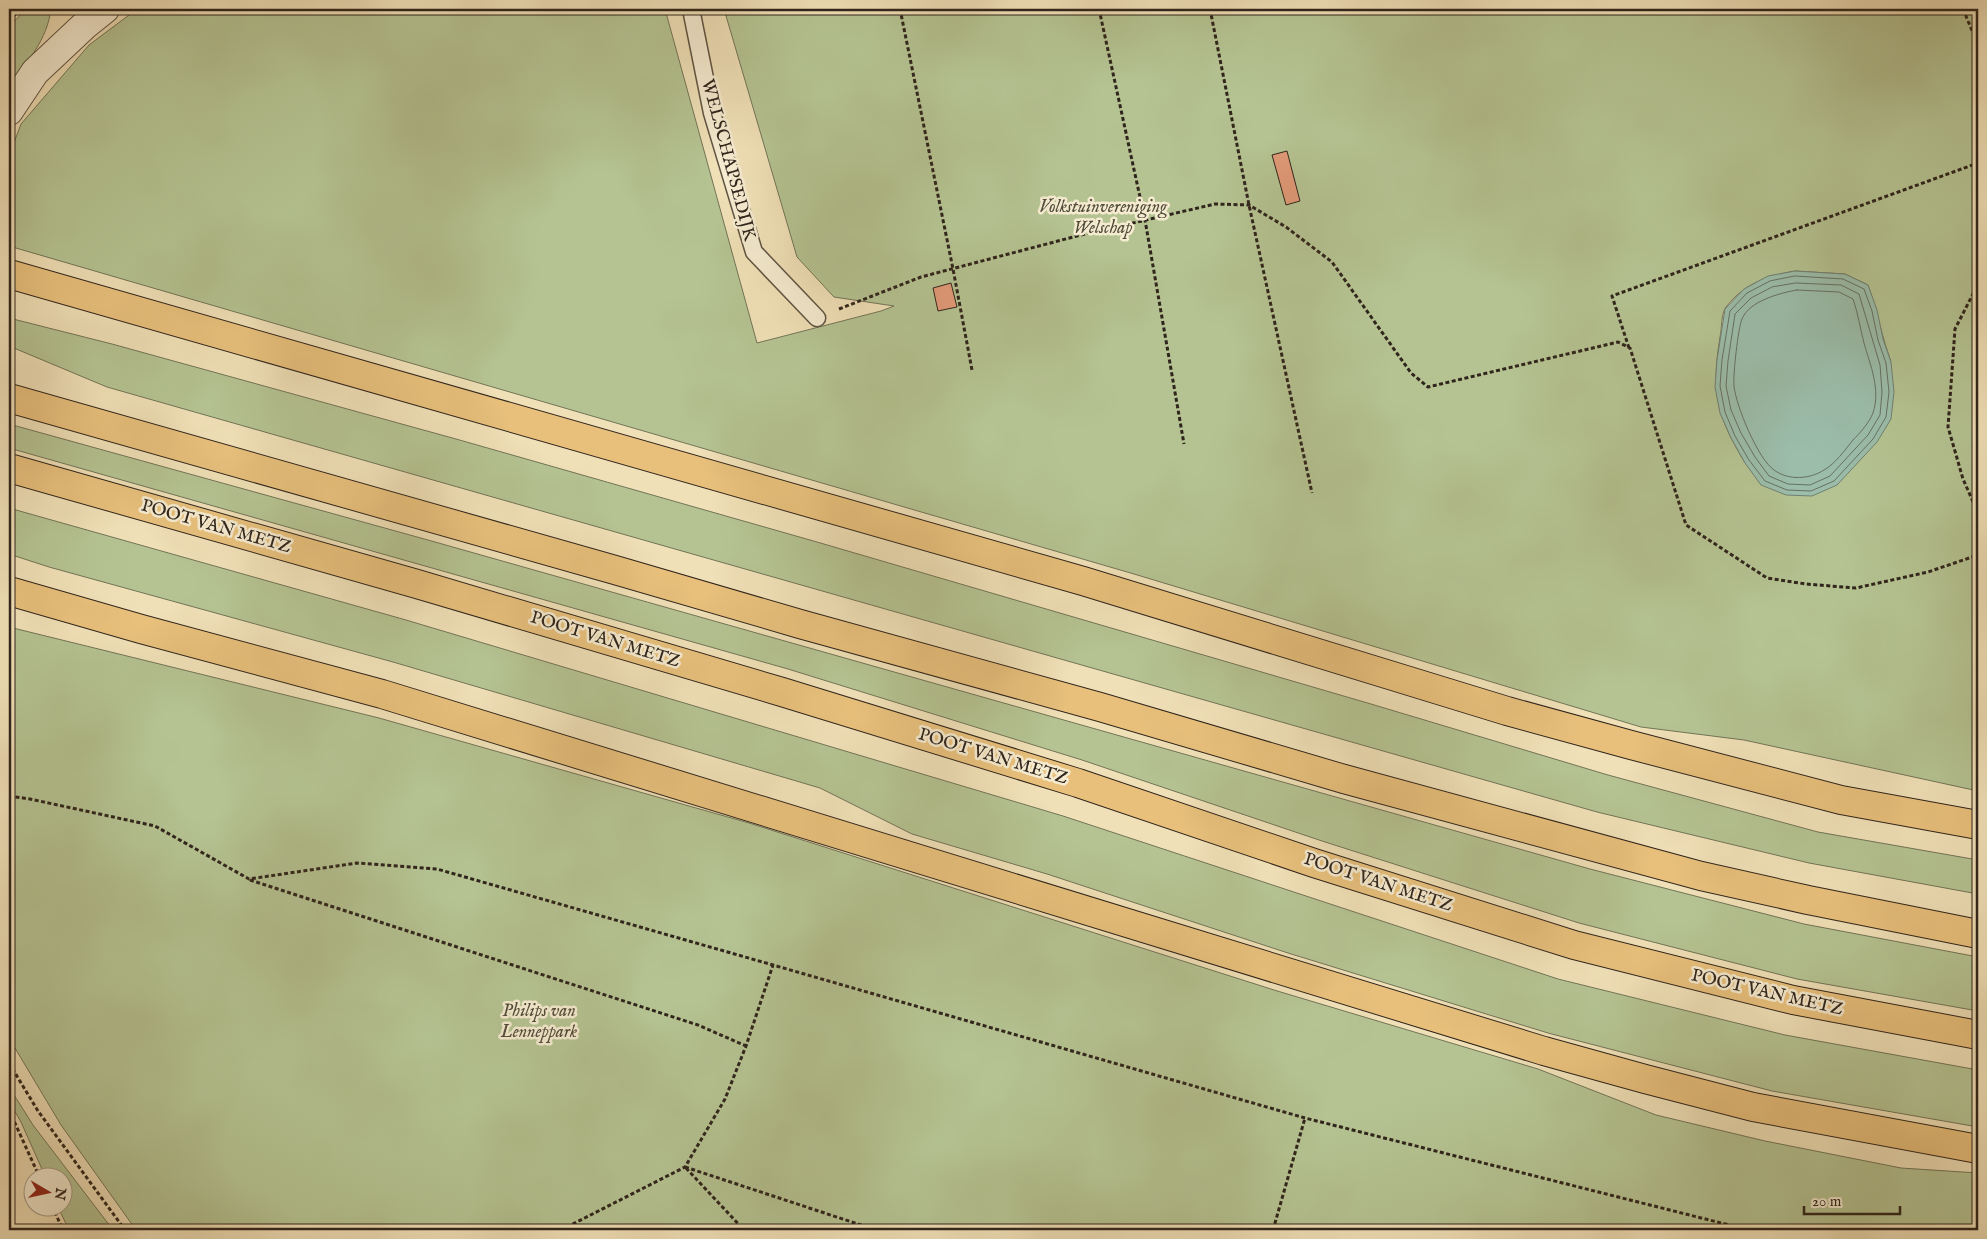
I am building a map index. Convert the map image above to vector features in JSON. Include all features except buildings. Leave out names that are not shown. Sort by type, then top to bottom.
[{"type":"highway","points":[[9,274],[1083,581],[1516,713],[1840,800],[1978,826]]},
{"type":"highway","points":[[9,398],[1344,779],[1701,876],[1808,900],[1978,934]]},
{"type":"highway","name":"POOT VAN METZ","points":[[9,468],[417,584],[1078,782],[1314,863],[1574,945],[1793,1000],[1978,1035]]},
{"type":"highway","points":[[9,591],[140,629],[382,694],[1590,1064],[1753,1107],[1978,1149]]},
{"type":"street","points":[[9,111],[34,72],[88,14]]},
{"type":"lane","name":"WELSCHAPSEDIJK","points":[[691,9],[712,113],[754,252],[817,318]]},
{"type":"path","points":[[9,21],[20,9]]},
{"type":"path","points":[[900,9],[972,370]]},
{"type":"path","points":[[1099,9],[1145,220],[1184,444]]},
{"type":"path","points":[[1210,9],[1249,205],[1312,493]]},
{"type":"path","points":[[1962,9],[1978,45]]},
{"type":"path","points":[[1978,163],[1612,296],[1686,525],[1767,578],[1806,584],[1856,588],[1928,572],[1978,555]]},
{"type":"path","points":[[817,318],[921,278],[1077,236],[1215,204],[1249,205],[1286,227],[1332,262],[1411,373],[1428,387],[1618,342],[1630,348]]},
{"type":"path","points":[[1978,288],[1975,290],[1955,329],[1948,427],[1964,478],[1978,513]]},
{"type":"path","points":[[9,796],[155,826],[249,879],[698,1025],[746,1046]]},
{"type":"path","points":[[249,879],[357,862],[436,869],[1305,1118],[1749,1230]]},
{"type":"path","points":[[561,1230],[685,1167],[726,1099],[773,965]]},
{"type":"path","points":[[9,1062],[38,1111],[125,1230]]},
{"type":"path","points":[[9,1110],[34,1166]]},
{"type":"path","points":[[1273,1230],[1305,1118]]},
{"type":"path","points":[[685,1167],[744,1230]]},
{"type":"path","points":[[685,1167],[876,1230]]},
{"type":"path","points":[[57,1216],[63,1230]]},
{"type":"green space","points":[[26,9],[51,9],[41,40],[30,59],[9,86],[9,27]]},
{"type":"green space","name":"Volkstuinvereniging Welschap","points":[[137,9],[665,9],[757,343],[894,306],[834,297],[797,257],[724,9],[1978,9],[1978,791],[1744,740],[1641,727],[1134,574],[9,246],[9,156],[21,124],[89,45]],"holes":[[[1795,271],[1845,274],[1868,285],[1891,362],[1745,463],[1735,446],[1722,416],[1716,389],[1717,356],[1724,310],[1733,299],[1749,286],[1775,275]]]},
{"type":"green space","points":[[9,318],[112,344],[456,439],[817,542],[1608,775],[1818,832],[1978,860],[1978,894],[1809,863],[1597,812],[107,387],[9,346]]},
{"type":"green space","points":[[9,424],[428,540],[1590,869],[1804,924],[1978,957],[1978,1011],[1797,979],[1579,923],[1322,841],[1082,760],[788,669],[9,448]]},
{"type":"green space","points":[[9,508],[406,620],[1063,816],[1558,979],[1785,1035],[1978,1070],[1978,1127],[1772,1091],[1548,1033],[1288,953],[1047,874],[912,834],[820,788],[393,662],[49,567],[9,554]]},
{"type":"green space","name":"Philips van Lenneppark","points":[[9,627],[379,718],[749,823],[1274,990],[1538,1069],[1656,1115],[1765,1141],[1901,1168],[1978,1173],[1978,1230],[136,1230],[61,1125],[9,1038]]},
{"type":"green space","points":[[9,1087],[33,1125],[64,1166],[41,1166],[21,1122],[9,1101]]},
{"type":"green space","points":[[72,1176],[113,1230],[69,1230],[62,1216],[72,1216]]},
{"type":"water","points":[[1795,271],[1845,274],[1868,285],[1891,362],[1894,392],[1891,419],[1877,442],[1837,485],[1812,496],[1786,495],[1761,485],[1745,463],[1731,438],[1720,413],[1715,387],[1725,309],[1744,289],[1768,276]]}]
